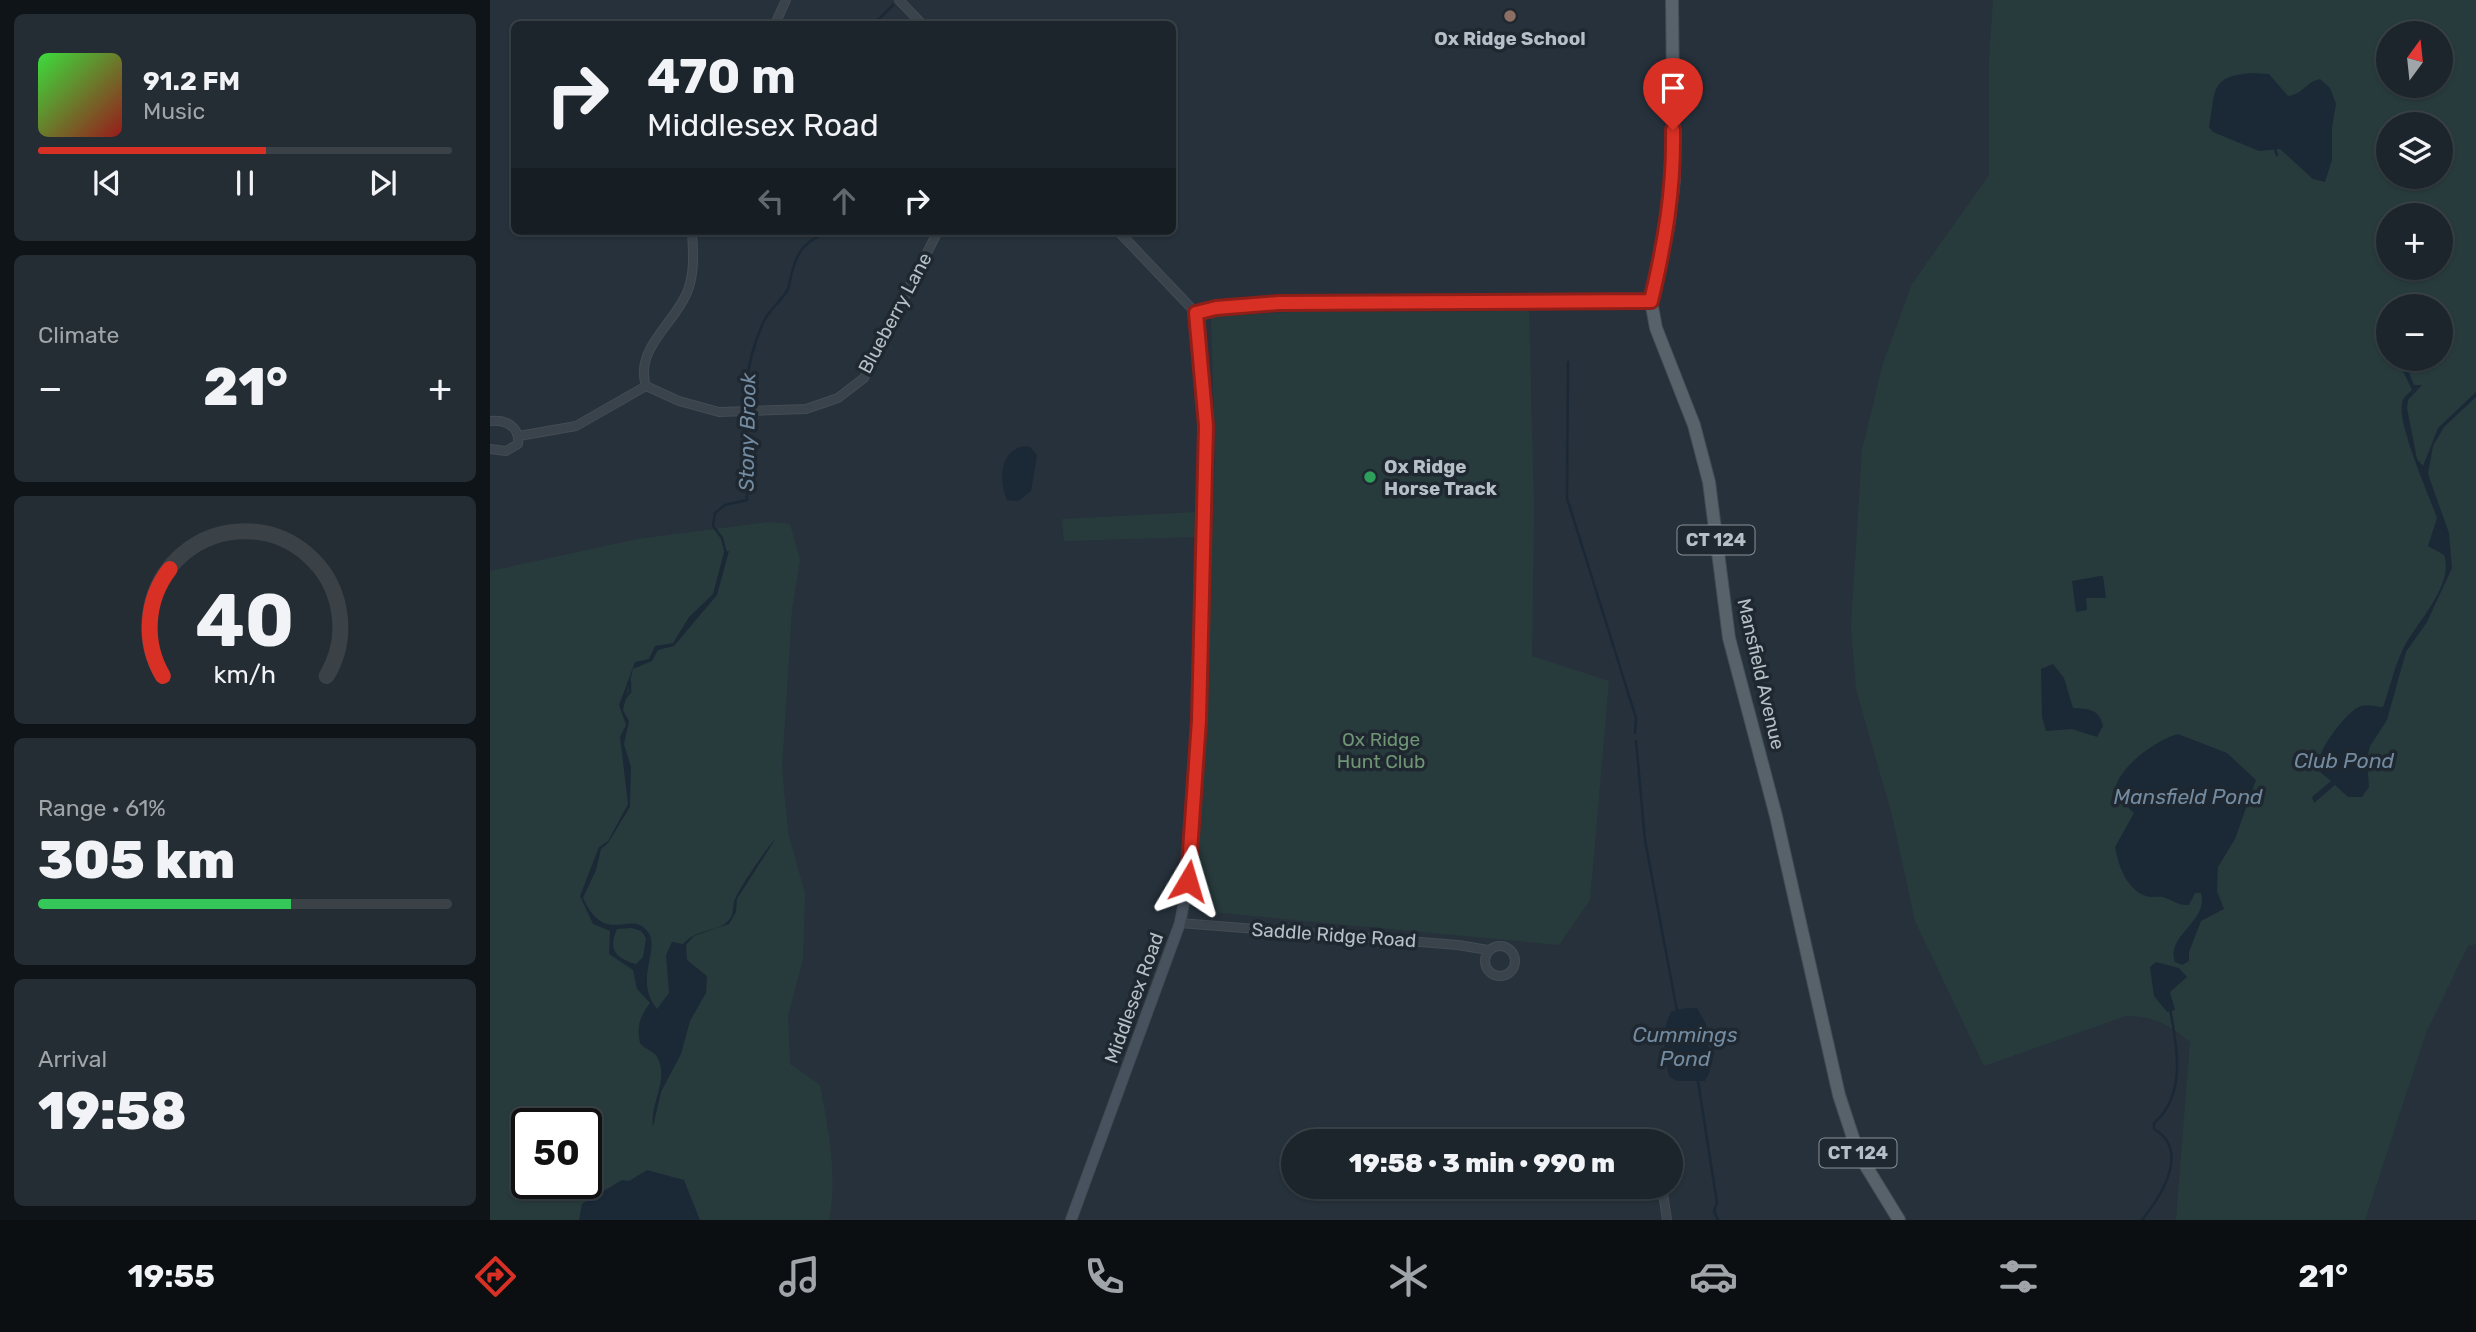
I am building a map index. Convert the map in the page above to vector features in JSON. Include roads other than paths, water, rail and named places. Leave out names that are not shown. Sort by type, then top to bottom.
[{"type":"main road","name":"Mansfield Avenue","points":[[1672,0],[1674,180],[1668,228],[1651,301],[1656,328],[1694,425],[1709,482],[1729,638],[1776,816],[1839,1095],[1858,1153],[1899,1220]]},
{"type":"main road","points":[[1196,313],[1216,308],[1279,303],[1651,301]]},
{"type":"main road","name":"Middlesex Road","points":[[1071,1220],[1180,923],[1191,866],[1199,696],[1206,426],[1196,313]]},
{"type":"street","points":[[776,21],[786,0]]},
{"type":"street","points":[[899,0],[919,21]]},
{"type":"street","points":[[519,436],[576,426],[646,386],[641,371],[647,354],[688,293],[694,267],[692,235]]},
{"type":"street","name":"Blueberry Lane","points":[[646,386],[679,401],[719,412],[806,409],[838,398],[864,378],[936,235]]},
{"type":"street","points":[[1122,235],[1196,313]]},
{"type":"street","points":[[490,421],[501,420],[513,427],[519,436],[518,444],[506,451],[490,449]]},
{"type":"street","name":"Saddle Ridge Road","points":[[1180,923],[1458,944],[1488,950]]},
{"type":"street","points":[[1664,1199],[1667,1220]]},
{"type":"water","points":[[2252,73],[2269,74],[2288,96],[2320,79],[2330,88],[2336,104],[2332,127],[2332,160],[2325,182],[2313,179],[2280,149],[2259,151],[2213,132],[2209,127],[2214,95],[2221,82]]},
{"type":"water","name":"Club Pond","points":[[2403,371],[2408,371],[2414,385],[2422,385],[2408,400],[2407,408],[2417,459],[2423,466],[2438,428],[2476,392],[2476,397],[2444,427],[2433,446],[2428,474],[2449,533],[2452,568],[2427,622],[2406,652],[2387,720],[2370,746],[2367,759],[2369,787],[2362,797],[2348,797],[2335,785],[2314,803],[2312,797],[2331,781],[2318,767],[2319,758],[2328,741],[2341,722],[2355,709],[2364,705],[2383,707],[2403,649],[2432,604],[2444,579],[2444,555],[2428,546],[2437,518],[2404,427],[2402,403],[2412,390]]},
{"type":"water","points":[[1025,446],[1030,447],[1037,455],[1031,491],[1018,501],[1007,500],[1003,467],[1010,453]]},
{"type":"water","points":[[729,551],[717,595],[674,646],[658,650],[652,661],[633,669],[623,710],[629,721],[624,744],[631,767],[630,807],[608,843],[601,849],[596,870],[583,898],[600,921],[618,925],[634,924],[648,932],[652,947],[647,987],[657,1009],[669,993],[666,955],[672,942],[683,944],[694,935],[717,928],[729,920],[740,889],[776,838],[737,899],[736,912],[729,924],[694,936],[686,945],[687,960],[707,976],[706,993],[690,1021],[681,1054],[661,1092],[653,1127],[660,1065],[656,1055],[640,1043],[639,1031],[642,1016],[650,1003],[637,989],[633,970],[609,954],[610,931],[593,924],[580,896],[599,847],[608,841],[628,804],[620,737],[626,725],[619,705],[635,662],[649,659],[655,646],[673,643],[689,617],[713,594],[724,552]],"holes":[[[632,928],[641,931],[646,938],[643,957],[636,964],[618,956],[613,942],[617,929]]]},
{"type":"water","points":[[2103,576],[2106,598],[2086,598],[2087,610],[2076,612],[2072,581]]},
{"type":"water","points":[[2053,664],[2064,678],[2073,708],[2088,709],[2099,716],[2103,726],[2097,737],[2072,729],[2046,731],[2042,717],[2041,669]]},
{"type":"water","name":"Mansfield Pond","points":[[2178,734],[2227,753],[2256,780],[2235,839],[2218,867],[2217,891],[2224,909],[2201,921],[2189,952],[2189,961],[2182,965],[2175,962],[2176,944],[2199,912],[2201,893],[2195,893],[2189,905],[2185,905],[2163,897],[2148,897],[2139,893],[2124,876],[2115,847],[2134,813],[2115,795],[2121,776],[2128,766],[2148,749]]},
{"type":"water","points":[[2156,962],[2179,968],[2187,977],[2170,992],[2175,1010],[2167,1012],[2154,996],[2150,967]]},
{"type":"water","name":"Cummings Pond","points":[[1697,1008],[1706,1024],[1710,1071],[1705,1081],[1677,1081],[1669,1076],[1665,1028],[1671,1012]]},
{"type":"water","points":[[647,1170],[684,1180],[700,1220],[579,1220],[582,1204],[590,1199],[602,1199],[602,1192],[622,1180],[629,1181]]},
{"type":"waterway","name":"Stony Brook","points":[[877,21],[893,5]]},
{"type":"waterway","points":[[2274,146],[2277,155]]},
{"type":"waterway","name":"Stony Brook","points":[[726,554],[722,538],[713,526],[715,513],[725,505],[747,500],[744,409],[749,365],[755,343],[766,317],[788,290],[799,253],[808,243],[822,235]]},
{"type":"waterway","points":[[1568,362],[1567,498],[1636,718],[1635,733]]},
{"type":"waterway","name":"Stony Brook","points":[[625,698],[630,692],[630,682]]},
{"type":"waterway","points":[[1636,741],[1645,840],[1677,1011]]},
{"type":"waterway","points":[[2142,1220],[2164,1186],[2171,1161],[2165,1138],[2154,1129],[2154,1123],[2171,1099],[2175,1084],[2177,1054],[2170,1009]]},
{"type":"waterway","points":[[1698,1081],[1717,1203],[1714,1211],[1718,1220]]},
{"type":"place","name":"Ox Ridge School","points":[[1510,16]]},
{"type":"place","name":"Ox Ridge Horse Track","points":[[1370,477]]},
{"type":"park label","name":"Ox Ridge Hunt Club","points":[[1381,750]]}]
